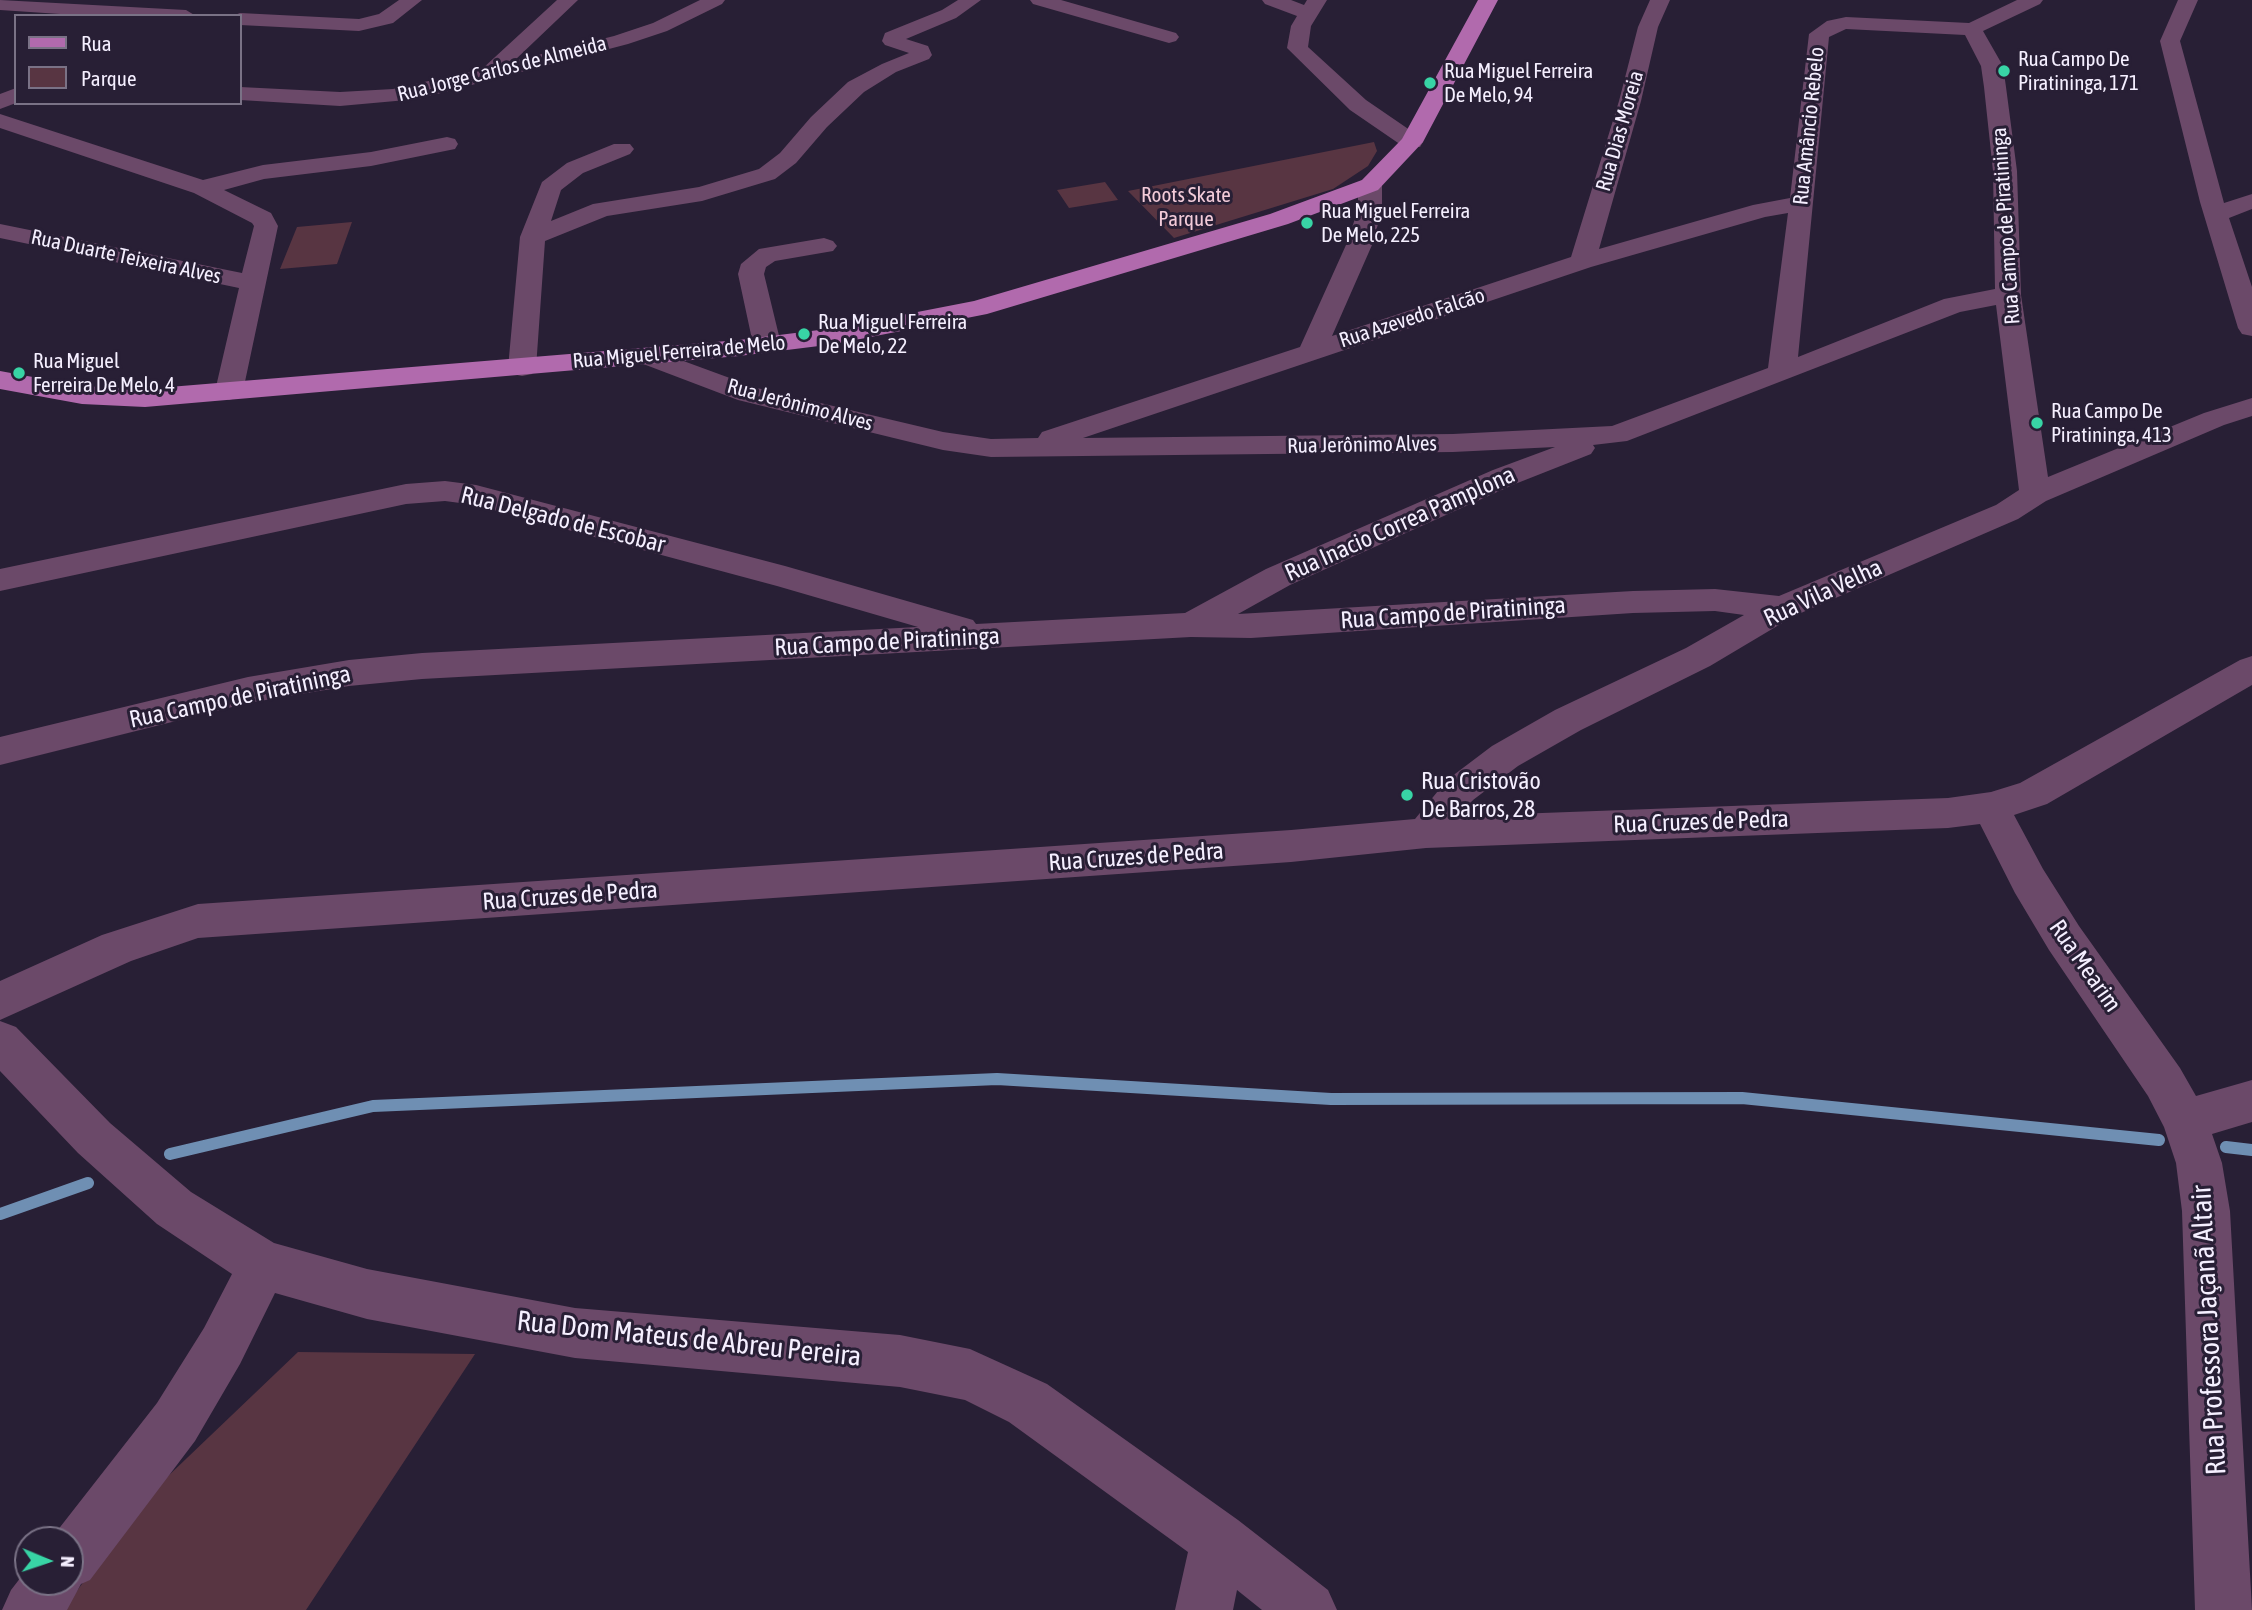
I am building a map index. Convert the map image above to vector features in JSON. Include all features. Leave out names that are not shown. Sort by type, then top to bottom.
[{"type":"main road","name":"Rua Miguel Ferreira de Melo","points":[[0,380],[41,390],[110,398],[145,398],[739,348],[835,336],[978,309],[1279,219],[1370,185],[1412,142],[1488,0]]},
{"type":"street","points":[[242,19],[359,25],[386,19],[412,0]]},
{"type":"street","points":[[487,75],[568,0]]},
{"type":"street","name":"Rua Jorge Carlos de Almeida","points":[[242,94],[340,99],[393,96],[487,75],[641,34],[715,0]]},
{"type":"street","points":[[533,237],[602,209],[702,194],[767,174],[788,158],[819,121],[856,88],[889,68],[922,55],[921,50],[892,41],[892,37],[949,14],[971,0]]},
{"type":"street","points":[[1040,0],[1169,37]]},
{"type":"street","points":[[1272,0],[1313,6],[1298,35],[1297,48],[1358,105],[1412,142]]},
{"type":"street","name":"Rua Dias Moreia","points":[[1582,262],[1630,100],[1648,27],[1660,0]]},
{"type":"street","points":[[1972,29],[2033,0]]},
{"type":"street","points":[[2188,0],[2170,41],[2216,214],[2252,328]]},
{"type":"street","points":[[3,7],[74,4],[167,14]]},
{"type":"street","name":"Rua Amâncio Rebelo","points":[[1781,373],[1819,34],[1834,24],[1846,23],[1972,29]]},
{"type":"street","name":"Rua Campo de Piratininga","points":[[1972,29],[1992,66],[1995,87],[2005,171],[2008,295],[2035,494]]},
{"type":"street","points":[[0,121],[202,188],[262,218],[266,226],[251,283],[229,391]]},
{"type":"street","points":[[202,188],[263,172],[390,156],[447,144]]},
{"type":"street","points":[[522,368],[533,237],[550,187],[575,168],[622,149]]},
{"type":"street","points":[[1312,350],[1359,245],[1370,210],[1370,185]]},
{"type":"street","points":[[2216,214],[2252,201]]},
{"type":"street","name":"Rua Azevedo Falcão","points":[[1026,449],[1312,350],[1582,262],[1762,210],[1802,203]]},
{"type":"street","name":"Rua Duarte Teixeira Alves","points":[[0,231],[251,283]]},
{"type":"street","points":[[767,344],[751,274],[754,264],[768,254],[824,246]]},
{"type":"street","name":"Rua Jerônimo Alves","points":[[648,356],[748,394],[943,441],[991,448],[1452,443],[1616,435],[1953,305],[2008,295]]},
{"type":"street","name":"Rua Jerônimo Alves","points":[[699,377],[739,348]]},
{"type":"street","name":"Rua Vila Velha","points":[[1426,833],[1460,790],[1505,756],[1568,720],[1698,657],[1782,608],[2007,512],[2035,494],[2214,419],[2252,407]]},
{"type":"street","name":"Rua Inacio Correa Pamplona","points":[[1191,625],[1278,577],[1504,477],[1616,435]]},
{"type":"street","name":"Rua Delgado de Escobar","points":[[0,580],[406,494],[445,491],[476,495],[997,637]]},
{"type":"street","name":"Rua Campo de Piratininga","points":[[0,751],[248,690],[349,673],[422,666],[1191,625],[1251,626],[1633,602],[1715,600],[1782,608]]},
{"type":"street","name":"Rua Cruzes de Pedra","points":[[0,1001],[117,948],[198,921],[1156,856],[1426,833],[1948,813],[1991,807],[2033,794],[2252,669]]},
{"type":"street","name":"Rua Mearim","points":[[1991,807],[2029,881],[2064,938],[2125,1022],[2164,1082],[2185,1121]]},
{"type":"street","name":"Rua Dom Mateus de Abreu Pereira","points":[[0,1041],[94,1138],[174,1209],[263,1265],[367,1294],[575,1333],[900,1361],[970,1376],[1028,1403],[1218,1540],[1292,1604]]},
{"type":"street","points":[[2185,1121],[2252,1101]]},
{"type":"street","name":"Rua Professora Jaçanã Altair","points":[[2185,1121],[2199,1163],[2206,1211],[2224,1610]]},
{"type":"street","points":[[84,1542],[177,1422],[222,1346],[263,1265]]},
{"type":"street","points":[[1204,1610],[1218,1540]]},
{"type":"street","points":[[31,1610],[42,1596]]},
{"type":"green space","name":"Roots Skate Parque","points":[[1374,142],[1377,151],[1368,166],[1333,189],[1174,238],[1128,191]]},
{"type":"green space","points":[[1105,182],[1118,200],[1069,208],[1057,190]]},
{"type":"green space","points":[[352,222],[337,264],[280,269],[297,227]]},
{"type":"green space","points":[[298,1352],[475,1354],[306,1610],[63,1610],[73,1596],[84,1596],[84,1581],[143,1500]]},
{"type":"waterway","points":[[170,1154],[373,1106],[997,1079],[1331,1099],[1742,1098],[2159,1140]]},
{"type":"waterway","points":[[2226,1147],[2252,1150]]},
{"type":"waterway","points":[[0,1214],[88,1183]]},
{"type":"place","name":"Rua Campo De Piratininga, 171","points":[[2004,71]]},
{"type":"place","name":"Rua Miguel Ferreira De Melo, 94","points":[[1430,83]]},
{"type":"place","name":"Rua Miguel Ferreira De Melo, 225","points":[[1307,223]]},
{"type":"place","name":"Rua Miguel Ferreira De Melo, 22","points":[[804,334]]},
{"type":"place","name":"Rua Miguel Ferreira De Melo, 4","points":[[19,373]]},
{"type":"place","name":"Rua Campo De Piratininga, 413","points":[[2037,423]]},
{"type":"place","name":"Rua Cristovão De Barros, 28","points":[[1407,795]]}]
